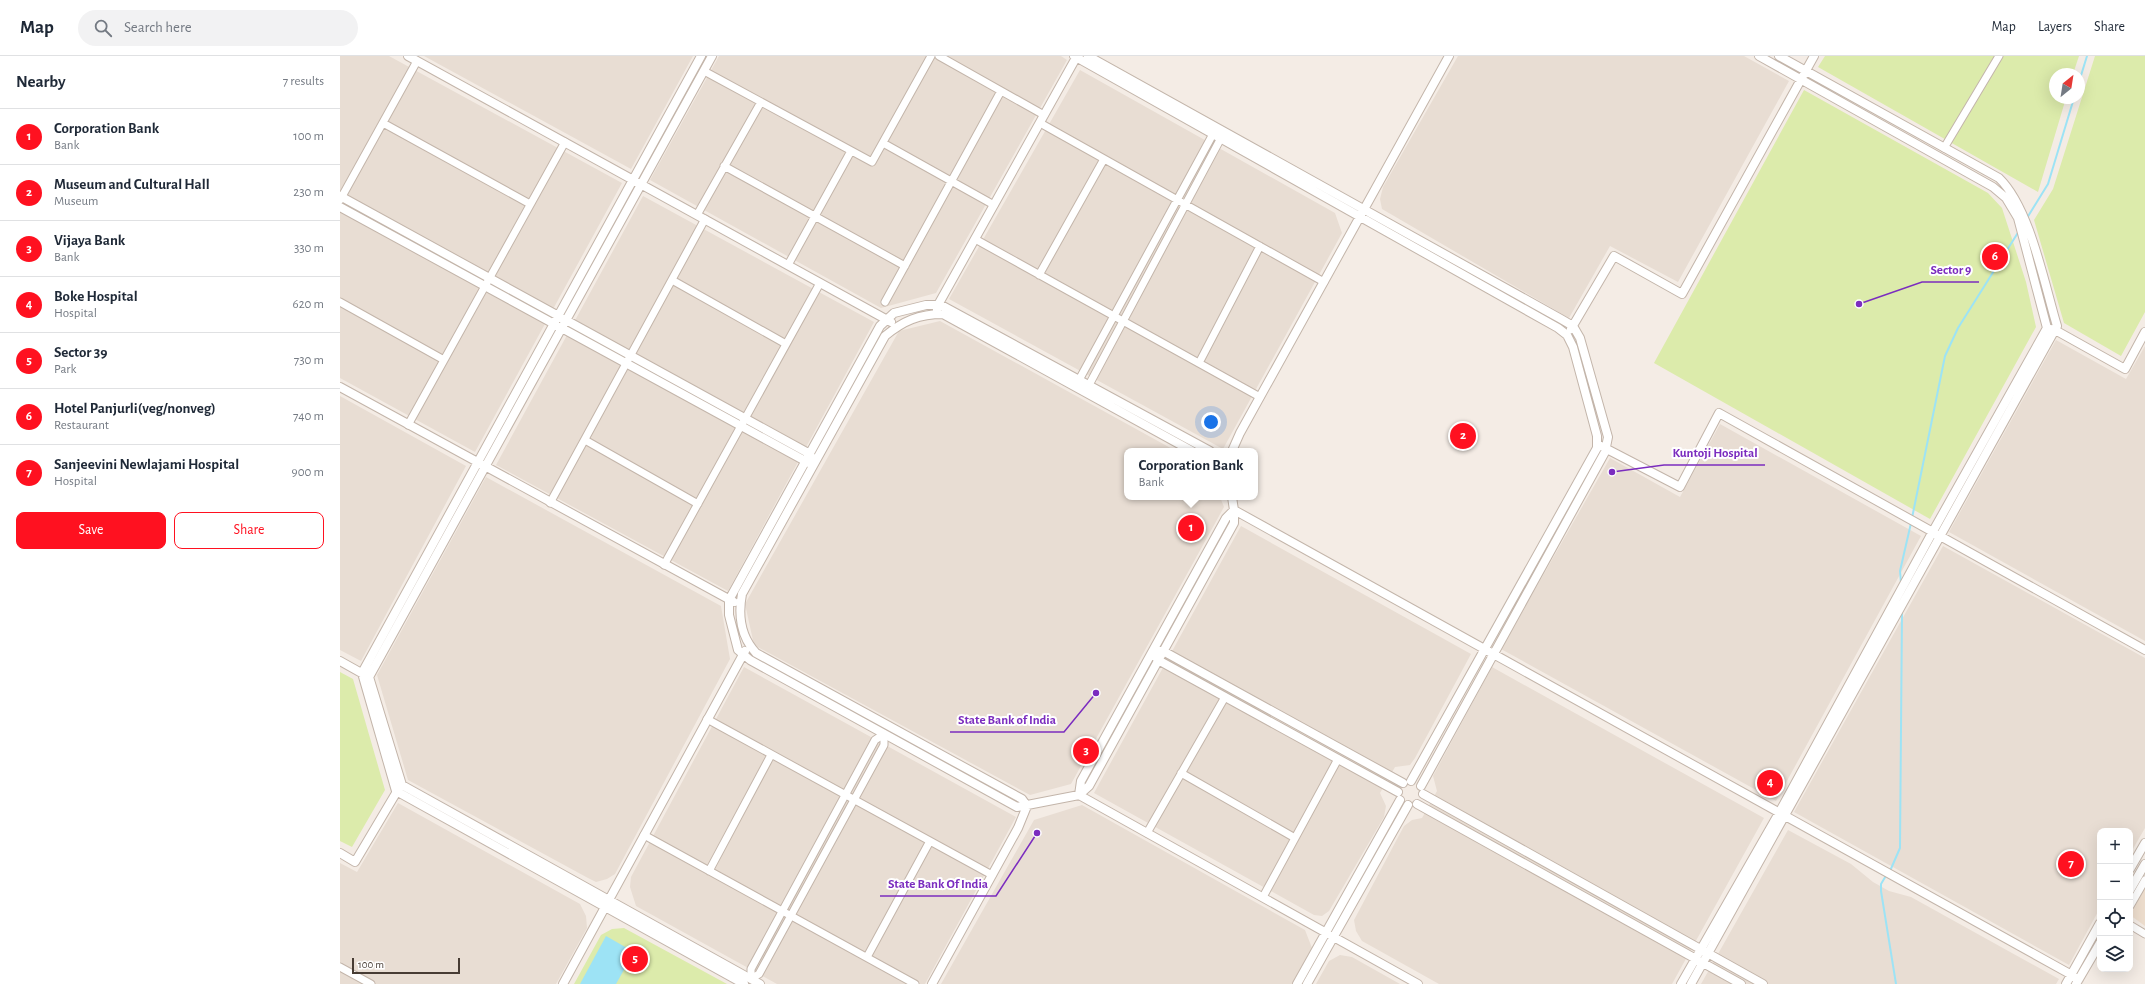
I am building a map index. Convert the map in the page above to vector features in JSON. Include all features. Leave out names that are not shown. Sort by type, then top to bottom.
[{"type":"street","points":[[408,56],[898,325]]},
{"type":"street","points":[[702,56],[632,179],[477,463],[365,675],[396,791],[760,984]]},
{"type":"street","points":[[365,675],[485,467],[712,56]]},
{"type":"street","points":[[704,70],[872,162],[931,56]]},
{"type":"street","points":[[939,56],[1044,115]]},
{"type":"street","points":[[936,314],[938,305],[1076,56],[1558,328],[1567,335],[1573,347],[1597,436],[1597,448],[1484,650],[1399,796],[1307,984]]},
{"type":"street","points":[[1088,56],[1364,208],[1573,326],[1580,338],[1608,437],[1606,448],[1492,654],[1422,790],[1417,804]]},
{"type":"street","points":[[1234,448],[1260,397],[1449,56]]},
{"type":"street","points":[[1759,56],[1993,187],[2006,198],[2020,214]]},
{"type":"street","points":[[1779,56],[1998,178],[2008,187],[2020,214],[2057,326],[2051,329],[1935,534],[1909,575],[1782,815]]},
{"type":"street","points":[[1567,335],[1614,256],[1682,294],[1814,56]]},
{"type":"street","points":[[1944,148],[1999,56]]},
{"type":"street","points":[[417,61],[341,198],[810,454],[816,464]]},
{"type":"street","points":[[884,302],[1002,91]]},
{"type":"street","points":[[697,215],[761,102]]},
{"type":"street","points":[[383,123],[530,204]]},
{"type":"street","points":[[1040,123],[1324,282]]},
{"type":"street","points":[[1079,380],[1213,134],[1221,129]]},
{"type":"street","points":[[1089,385],[1221,138],[1221,129]]},
{"type":"street","points":[[408,425],[565,142]]},
{"type":"street","points":[[883,142],[994,205]]},
{"type":"street","points":[[788,265],[850,150]]},
{"type":"street","points":[[1039,275],[1104,159]]},
{"type":"street","points":[[724,166],[904,266]]},
{"type":"street","points":[[340,206],[740,427],[805,462],[816,464]]},
{"type":"street","points":[[550,503],[705,219]]},
{"type":"street","points":[[975,239],[1260,397]]},
{"type":"street","points":[[1199,363],[1260,246]]},
{"type":"street","points":[[672,280],[786,344]]},
{"type":"street","points":[[664,565],[820,283]]},
{"type":"street","points":[[340,302],[444,360]]},
{"type":"street","points":[[1204,448],[956,312],[938,305],[926,305],[894,313],[880,326],[729,600],[729,615],[738,650],[750,660],[1017,807],[1080,795],[1089,786],[1234,523],[1232,500]]},
{"type":"street","points":[[1027,806],[1022,799],[756,653],[749,646],[744,631],[740,606],[742,594],[816,464],[886,336],[898,325],[928,314],[943,314],[1187,448]]},
{"type":"street","points":[[2051,329],[2125,369],[2145,332]]},
{"type":"street","points":[[340,387],[740,606]]},
{"type":"street","points":[[1597,444],[1680,487],[1719,413],[2145,650]]},
{"type":"street","points":[[584,440],[698,504]]},
{"type":"street","points":[[1234,510],[1879,868],[2075,979]]},
{"type":"street","points":[[1080,795],[1081,781],[1226,518],[1234,510]]},
{"type":"street","points":[[1691,984],[1704,951],[1898,611],[1935,534]]},
{"type":"street","points":[[563,984],[742,654],[749,646]]},
{"type":"street","points":[[1152,652],[1163,651],[1422,790],[1763,984]]},
{"type":"street","points":[[1152,652],[1158,660],[1338,760],[1399,796],[1408,805]]},
{"type":"street","points":[[340,661],[365,675],[402,785],[744,984]]},
{"type":"street","points":[[1147,833],[1225,697]]},
{"type":"street","points":[[707,720],[992,875]]},
{"type":"street","points":[[751,979],[751,969],[782,911],[875,740],[884,734]]},
{"type":"street","points":[[751,979],[759,974],[884,745],[884,734]]},
{"type":"street","points":[[709,871],[772,755]]},
{"type":"street","points":[[1263,897],[1338,760]]},
{"type":"street","points":[[1181,774],[1295,838]]},
{"type":"street","points":[[340,853],[355,862],[396,791],[402,785]]},
{"type":"street","points":[[1080,795],[1418,984]]},
{"type":"street","points":[[1408,805],[1417,804],[1741,984]]},
{"type":"street","points":[[1297,984],[1330,935],[1408,805]]},
{"type":"street","points":[[932,984],[1018,828],[1027,806]]},
{"type":"street","points":[[644,835],[915,984]]},
{"type":"street","points":[[867,957],[930,841]]},
{"type":"street","points":[[2133,864],[2145,843]]},
{"type":"street","points":[[2133,885],[2145,864]]},
{"type":"street","points":[[2133,901],[2145,880]]},
{"type":"street","points":[[2133,927],[2145,934]]},
{"type":"street","points":[[2075,979],[2097,930]]},
{"type":"street","points":[[2066,984],[2075,979],[2097,947]]},
{"type":"street","points":[[1681,984],[1699,961]]},
{"type":"street","points":[[340,966],[372,984]]},
{"type":"shaded area","points":[[340,56],[389,56],[622,183],[475,452],[340,378]]},
{"type":"shaded area","points":[[424,56],[693,56],[631,169]]},
{"type":"shaded area","points":[[719,56],[1061,56],[1067,60],[936,293],[881,308],[650,180]]},
{"type":"shaded area","points":[[1458,56],[1744,56],[1789,81],[1678,282],[1610,246],[1569,318],[1382,209],[1380,199],[1383,187]]},
{"type":"shaded area","points":[[1080,70],[1335,213],[1342,233],[1224,448],[949,299]]},
{"type":"shaded area","points":[[643,196],[874,322],[728,591],[496,465]]},
{"type":"shaded area","points":[[940,321],[1171,448],[1124,448],[1124,500],[1221,500],[1224,507],[1071,784],[1030,795],[754,645],[745,604],[899,331]]},
{"type":"shaded area","points":[[2056,340],[2126,379],[2145,346],[2145,641],[1949,532]]},
{"type":"shaded area","points":[[340,396],[466,466],[361,661],[340,650]]},
{"type":"shaded area","points":[[1720,424],[1921,536],[1776,801],[1501,649],[1610,458],[1680,497]]},
{"type":"shaded area","points":[[486,477],[721,606],[730,659],[615,874],[607,879],[596,882],[408,780],[377,675]]},
{"type":"shaded area","points":[[1241,526],[1471,654],[1415,758],[1410,765],[1395,767],[1380,793],[1386,806],[1384,817],[1329,911],[1322,916],[1314,915],[1094,793]]},
{"type":"shaded area","points":[[1943,546],[2145,658],[2145,828],[2133,849],[2133,828],[2097,828],[2097,914],[2069,965],[1794,812]]},
{"type":"shaded area","points":[[744,667],[1016,817],[925,984],[777,984],[636,906],[630,887],[631,877]]},
{"type":"shaded area","points":[[1492,667],[1764,818],[1672,984],[1439,984],[1362,941],[1356,931],[1354,920],[1404,826],[1412,820],[1422,818],[1437,791],[1433,776]]},
{"type":"shaded area","points":[[398,803],[580,904],[586,916],[587,928],[556,984],[340,984],[340,863],[357,872]]},
{"type":"shaded area","points":[[1082,805],[1305,930],[1312,948],[1292,984],[941,984],[1034,820]]},
{"type":"shaded area","points":[[1788,830],[1851,864],[1873,882],[1889,891],[1911,897],[2059,979],[2056,984],[1701,984]]},
{"type":"shaded area","points":[[2145,888],[2145,926],[2133,917],[2133,910]]},
{"type":"shaded area","points":[[1340,955],[1352,957],[1400,984],[1316,984],[1329,961]]},
{"type":"green space","points":[[1825,56],[2079,56],[2075,68],[2049,68],[2049,104],[2064,104],[2038,192],[1818,67]]},
{"type":"green space","points":[[2095,56],[2145,56],[2145,312],[2121,356],[2064,323],[2034,220],[2053,189],[2080,104],[2085,104],[2085,88]]},
{"type":"green space","points":[[1804,90],[1988,193],[2002,208],[2026,282],[2036,327],[1930,519],[1654,363]]},
{"type":"green space","points":[[340,672],[353,679],[385,790],[352,847],[340,841]]},
{"type":"green space","points":[[624,928],[727,984],[574,984],[601,935],[612,929]]},
{"type":"water","points":[[606,936],[634,952],[616,984],[580,984]]},
{"type":"waterway","points":[[2083,68],[2087,56]]},
{"type":"waterway","points":[[2027,218],[2048,184],[2072,104]]},
{"type":"waterway","points":[[1912,518],[1945,356],[1958,328],[2019,231]]},
{"type":"waterway","points":[[1901,583],[1900,571],[1911,523]]},
{"type":"waterway","points":[[1890,871],[1900,848],[1902,611]]},
{"type":"waterway","points":[[1887,874],[1881,884],[1881,891],[1896,984]]},
{"type":"place","name":"Hotel Panjurli(veg/nonveg)","points":[[1995,257]]},
{"type":"place","name":"Sector 9","points":[[1859,304]]},
{"type":"place","name":"Museum and Cultural Hall","points":[[1463,436]]},
{"type":"place","name":"Kuntoji Hospital","points":[[1612,472]]},
{"type":"place","name":"Corporation Bank","points":[[1191,528]]},
{"type":"place","name":"State Bank of India","points":[[1096,693]]},
{"type":"place","name":"Vijaya Bank","points":[[1086,751]]},
{"type":"place","name":"Boke Hospital","points":[[1770,783]]},
{"type":"place","name":"State Bank Of India","points":[[1037,833]]},
{"type":"place","name":"Sanjeevini Newlajami Hospital","points":[[2071,864]]},
{"type":"place","name":"Sector 39","points":[[635,959]]}]
